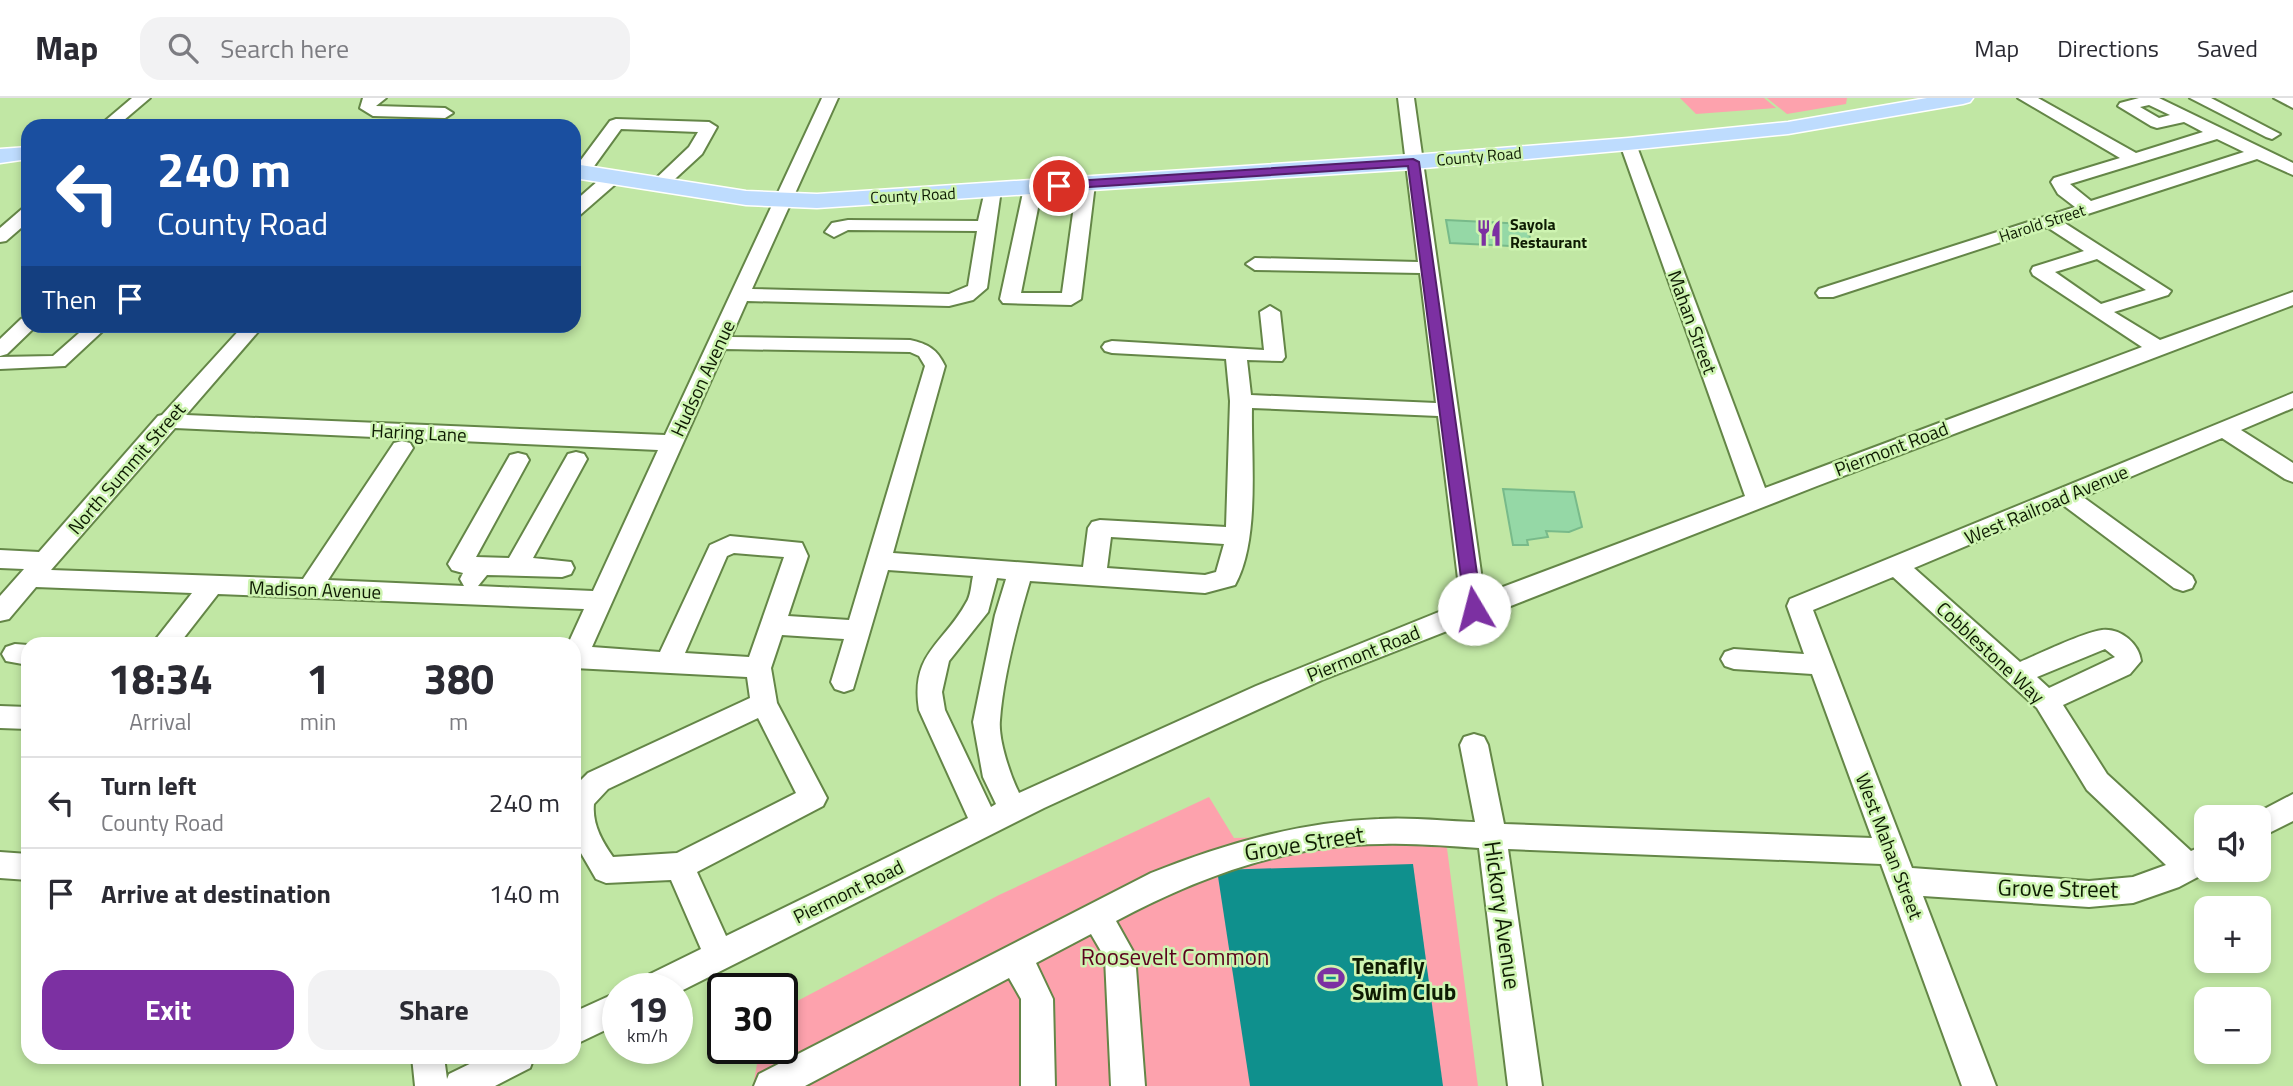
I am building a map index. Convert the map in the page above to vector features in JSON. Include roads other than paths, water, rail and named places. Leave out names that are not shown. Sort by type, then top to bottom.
[{"type":"main road","name":"County Road","points":[[581,173],[746,198],[783,201],[1032,188],[1413,162],[1628,144],[1788,128],[1952,99]]},
{"type":"main road","points":[[0,156],[21,154]]},
{"type":"street","points":[[116,119],[142,98]]},
{"type":"street","points":[[378,98],[369,101],[368,108],[373,111],[445,113]]},
{"type":"street","points":[[439,119],[458,98]]},
{"type":"street","name":"Hudson Avenue","points":[[581,642],[830,98]]},
{"type":"street","points":[[1405,98],[1474,609]]},
{"type":"street","points":[[2026,98],[2136,160]]},
{"type":"street","points":[[2198,98],[2272,134]]},
{"type":"street","points":[[2282,98],[2293,103]]},
{"type":"street","points":[[2186,117],[2157,123],[2126,106],[2149,99],[2186,117],[2293,170]]},
{"type":"street","points":[[581,167],[616,124],[709,127],[696,150],[659,185]]},
{"type":"street","points":[[2240,144],[2293,128]]},
{"type":"street","points":[[2088,208],[2064,190],[2060,182],[2218,133]]},
{"type":"street","name":"Mahan Street","points":[[1628,144],[1758,500]]},
{"type":"street","name":"Harold Street","points":[[1826,293],[2259,153]]},
{"type":"street","points":[[581,200],[613,177]]},
{"type":"street","points":[[1032,188],[1010,299],[1071,299],[1086,184]]},
{"type":"street","points":[[740,295],[957,299],[977,288],[992,190]]},
{"type":"street","points":[[0,212],[21,212]]},
{"type":"street","points":[[0,237],[21,218]]},
{"type":"street","points":[[2049,221],[2161,291],[2098,311]]},
{"type":"street","points":[[834,232],[838,227],[848,225],[933,230],[987,226]]},
{"type":"street","points":[[2097,253],[2040,271],[2158,348]]},
{"type":"street","points":[[1255,264],[1427,268]]},
{"type":"street","name":"Piermont Road","points":[[685,973],[985,824],[1268,692],[1474,609],[1758,500],[2293,299]]},
{"type":"street","points":[[1112,347],[1275,357],[1270,312]]},
{"type":"street","points":[[0,350],[21,330]]},
{"type":"street","points":[[0,363],[58,362],[90,333]]},
{"type":"street","name":"North Summit Street","points":[[0,612],[24,579],[247,333]]},
{"type":"street","points":[[718,343],[910,346],[923,349],[935,366],[844,682]]},
{"type":"street","points":[[879,561],[1205,584],[1226,579],[1232,568],[1235,536],[1241,401],[1236,353]]},
{"type":"street","name":"West Railroad Avenue","points":[[1799,606],[2293,400]]},
{"type":"street","points":[[1241,401],[1447,410]]},
{"type":"street","name":"Haring Lane","points":[[166,421],[672,443]]},
{"type":"street","points":[[2224,429],[2293,474]]},
{"type":"street","points":[[310,589],[402,447]]},
{"type":"street","points":[[516,567],[576,459]]},
{"type":"street","points":[[518,460],[460,564],[562,568]]},
{"type":"street","points":[[2066,496],[2183,582]]},
{"type":"street","points":[[1094,576],[1100,528],[1235,536]]},
{"type":"street","points":[[581,816],[593,853],[606,870],[680,866],[813,798],[764,703],[758,668],[796,556],[794,549],[730,544],[718,551],[668,662]]},
{"type":"street","name":"Madison Avenue","points":[[0,558],[24,579],[600,600]]},
{"type":"street","points":[[463,595],[480,566]]},
{"type":"street","name":"Cobblestone Way","points":[[1898,566],[2046,701],[2097,782],[2194,859]]},
{"type":"street","points":[[985,824],[932,710],[929,692],[937,658],[979,605],[987,569]]},
{"type":"street","points":[[1013,811],[997,777],[986,722],[1007,615],[1021,571]]},
{"type":"street","points":[[171,637],[212,585]]},
{"type":"street","name":"West Mahan Street","points":[[1799,606],[1979,1086]]},
{"type":"street","points":[[772,625],[859,630]]},
{"type":"street","points":[[960,628],[987,636],[1001,646]]},
{"type":"street","points":[[2017,674],[2104,639],[2116,643],[2127,652],[2128,661],[2121,667],[2046,701]]},
{"type":"street","points":[[581,657],[758,668]]},
{"type":"street","points":[[1734,659],[1821,665]]},
{"type":"street","points":[[581,802],[583,795],[598,781],[764,703]]},
{"type":"street","points":[[0,717],[21,718]]},
{"type":"street","name":"Hickory Avenue","points":[[1474,745],[1492,834],[1525,1086]]},
{"type":"street","points":[[2271,819],[2293,806]]},
{"type":"street","name":"Grove Street","points":[[771,1086],[1161,882],[1216,859],[1264,845],[1322,835],[1381,831],[1892,852]]},
{"type":"street","name":"Grove Street","points":[[1903,881],[2089,894],[2133,890],[2169,878],[2194,864]]},
{"type":"street","points":[[0,865],[21,866]]},
{"type":"street","points":[[680,866],[719,956]]},
{"type":"street","points":[[1096,916],[1120,955],[1128,1086]]},
{"type":"street","points":[[1014,959],[1028,978],[1037,999],[1038,1086]]},
{"type":"street","points":[[581,1026],[602,1015]]},
{"type":"street","points":[[429,1064],[432,1086]]},
{"type":"street","points":[[461,1086],[504,1064]]},
{"type":"water","name":"Tenafly Swim Club","points":[[1413,864],[1443,1086],[1250,1086],[1217,870]]},
{"type":"place","name":"Sayola Restaurant","points":[[1489,233]]},
{"type":"place","name":"Tenafly Swim Club","points":[[1331,978]]},
{"type":"park label","name":"Roosevelt Common","points":[[1175,956]]}]
